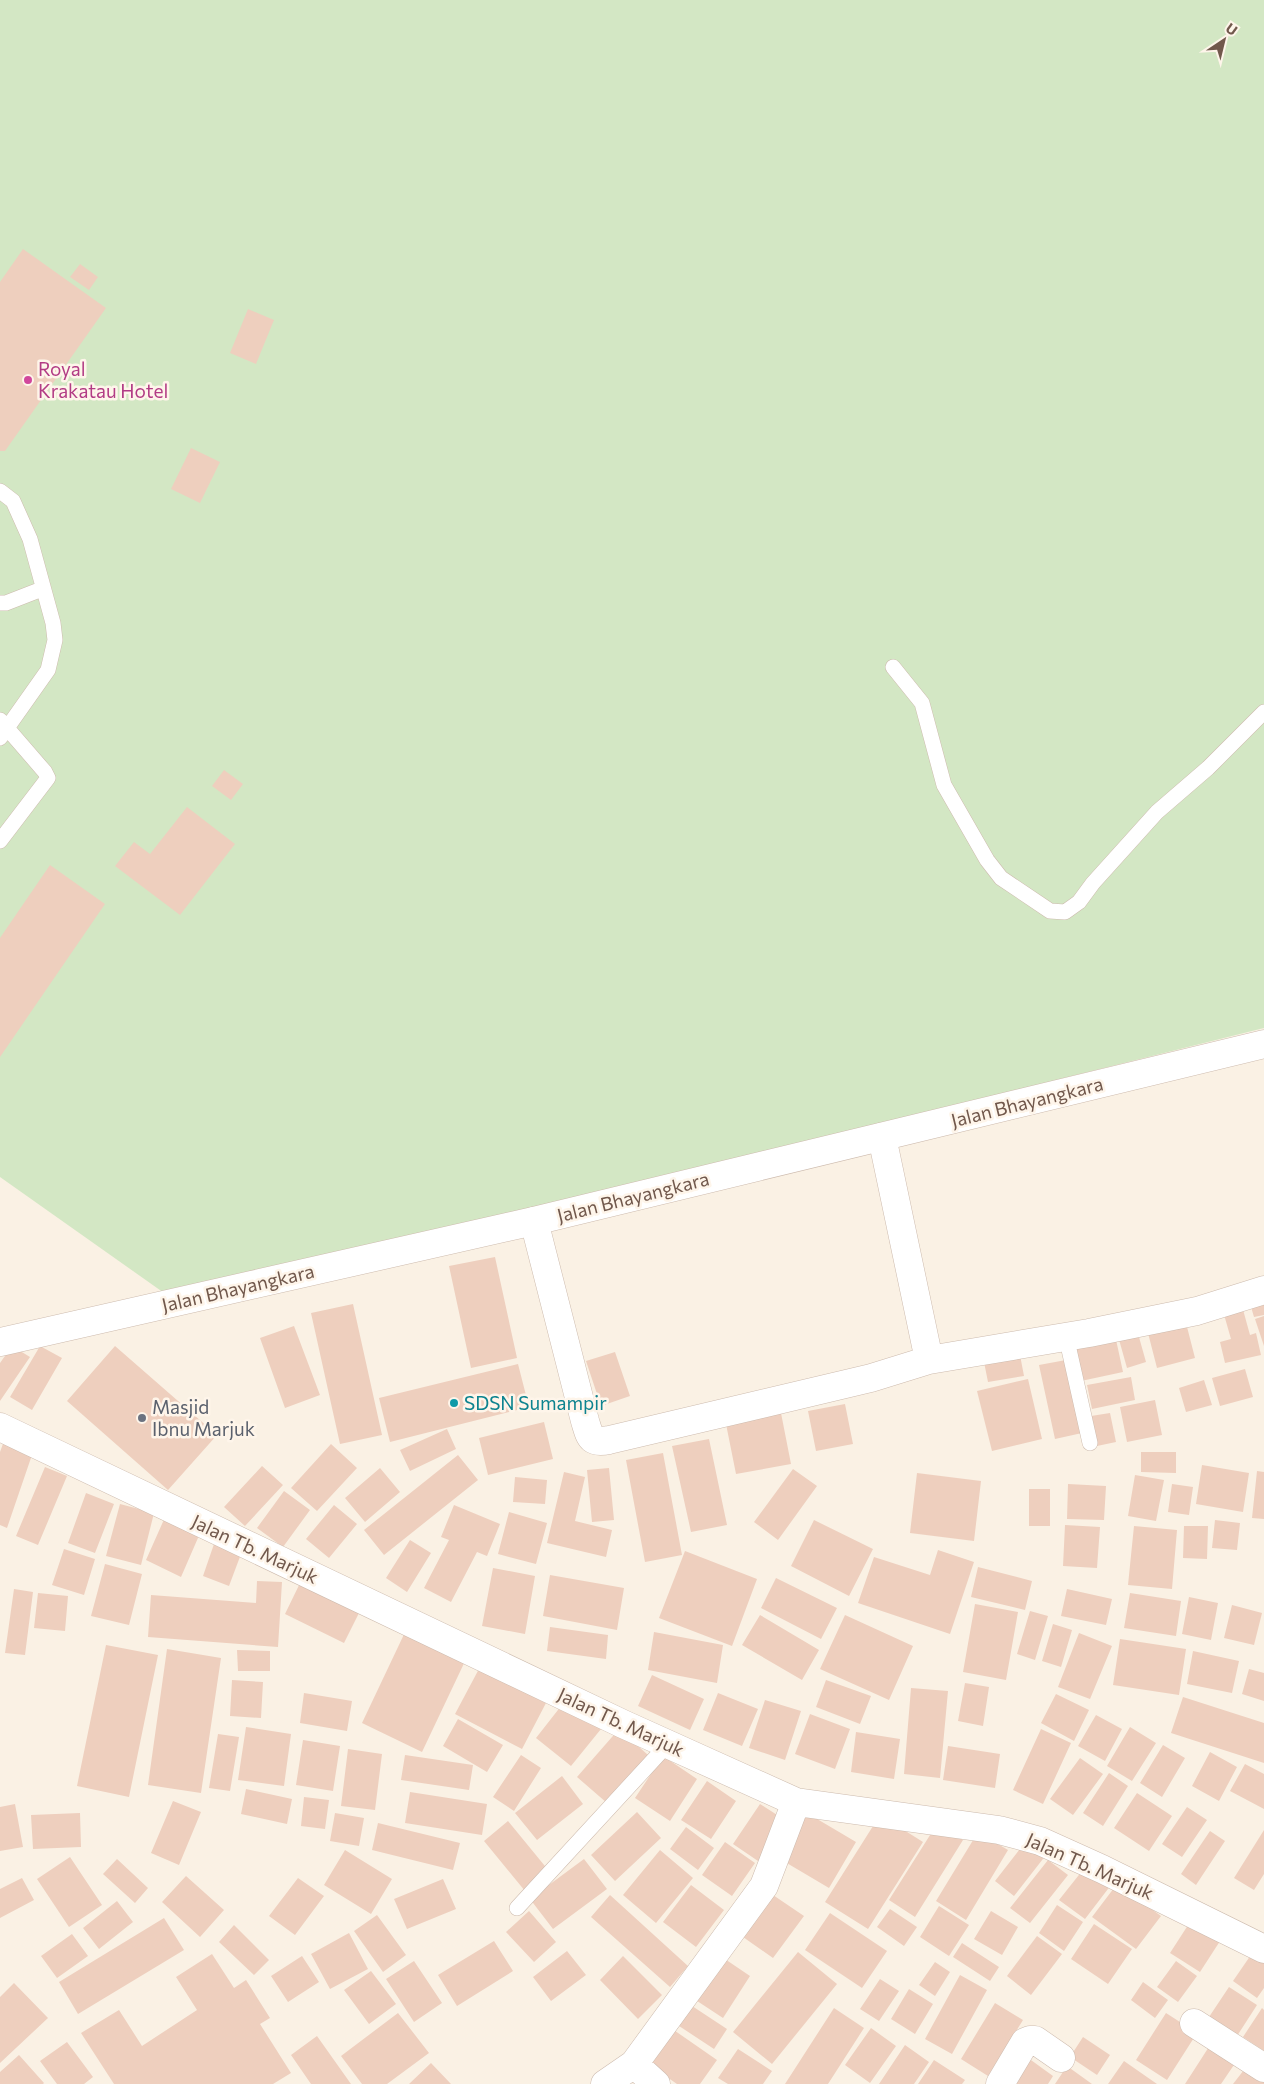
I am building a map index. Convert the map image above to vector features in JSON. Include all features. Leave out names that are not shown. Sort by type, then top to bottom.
[{"type":"street","name":"Jalan Bhayangkara","points":[[0,1342],[534,1221],[1264,1044]]},
{"type":"street","points":[[882,1137],[929,1360]]},
{"type":"street","points":[[534,1221],[589,1435],[593,1440],[599,1442],[871,1378],[929,1360],[1197,1311],[1264,1290]]},
{"type":"street","name":"Jalan Tb. Marjuk","points":[[0,1427],[668,1744],[796,1802],[999,1830],[1040,1841],[1102,1869],[1264,1949]]},
{"type":"street","points":[[604,2084],[634,2064],[764,1886],[796,1802]]},
{"type":"street","points":[[1194,2023],[1264,2068]]},
{"type":"street","points":[[1000,2084],[1025,2042],[1035,2040],[1061,2058]]},
{"type":"street","points":[[634,2064],[656,2084]]},
{"type":"lane","points":[[0,491],[13,501],[30,539],[42,589],[53,623],[55,640],[48,670],[3,729],[45,772],[48,778],[0,841]]},
{"type":"lane","points":[[0,603],[6,603],[42,589]]},
{"type":"lane","points":[[893,667],[922,703],[944,785],[987,860],[1002,878],[1050,911],[1066,912],[1079,902],[1093,883],[1158,812],[1208,768],[1264,712]]},
{"type":"lane","points":[[1066,1336],[1090,1443]]},
{"type":"lane","points":[[517,1908],[668,1744]]},
{"type":"green space","points":[[0,0],[1264,0],[1264,1028],[174,1300],[0,1177]]},
{"type":"building","name":"Royal Krakatau Hotel","points":[[23,249],[106,308],[5,451],[0,451],[0,282]]},
{"type":"building","points":[[80,264],[98,277],[89,290],[70,277]]},
{"type":"building","points":[[248,309],[274,320],[256,364],[230,353]]},
{"type":"building","points":[[191,448],[220,462],[200,503],[171,489]]},
{"type":"building","points":[[224,770],[243,784],[231,800],[212,786]]},
{"type":"building","points":[[187,807],[235,844],[180,915],[115,866],[134,842],[150,854]]},
{"type":"building","points":[[50,865],[105,904],[0,1057],[0,938]]},
{"type":"building","name":"SDSN Sumampir","points":[[495,1257],[517,1358],[471,1368],[449,1266]]},
{"type":"building","points":[[1264,1296],[1264,1315],[1254,1317],[1249,1300]]},
{"type":"building","points":[[353,1304],[382,1435],[340,1444],[311,1313]]},
{"type":"building","points":[[1242,1306],[1250,1335],[1256,1333],[1261,1355],[1225,1363],[1220,1342],[1231,1339],[1223,1311]]},
{"type":"building","points":[[1264,1316],[1264,1346],[1255,1319]]},
{"type":"building","points":[[1186,1323],[1195,1358],[1157,1368],[1148,1333]]},
{"type":"building","points":[[294,1326],[320,1395],[285,1408],[260,1338]]},
{"type":"building","points":[[1137,1330],[1146,1362],[1127,1368],[1118,1336]]},
{"type":"building","points":[[1115,1335],[1123,1372],[1081,1381],[1073,1343]]},
{"type":"building","points":[[12,1346],[30,1357],[0,1401],[0,1363]]},
{"type":"building","points":[[40,1346],[62,1358],[32,1410],[10,1397]]},
{"type":"building","name":"Masjid Ibnu Marjuk","points":[[115,1346],[217,1435],[168,1490],[67,1401]]},
{"type":"building","points":[[615,1352],[630,1396],[601,1406],[586,1361]]},
{"type":"building","points":[[1020,1355],[1024,1376],[988,1382],[984,1362]]},
{"type":"building","points":[[1066,1360],[1082,1433],[1055,1439],[1039,1365]]},
{"type":"building","name":"SDSN Sumampir","points":[[518,1364],[529,1407],[390,1442],[379,1398]]},
{"type":"building","points":[[1245,1369],[1253,1397],[1220,1406],[1212,1378]]},
{"type":"building","points":[[1131,1377],[1135,1400],[1092,1409],[1087,1385]]},
{"type":"building","points":[[1028,1379],[1042,1439],[992,1451],[977,1391]]},
{"type":"building","points":[[1204,1380],[1212,1405],[1186,1412],[1179,1388]]},
{"type":"building","points":[[1155,1400],[1162,1435],[1127,1442],[1120,1407]]},
{"type":"building","points":[[845,1404],[853,1444],[816,1451],[808,1411]]},
{"type":"building","points":[[781,1413],[791,1464],[736,1474],[726,1424]]},
{"type":"building","points":[[1110,1413],[1116,1442],[1097,1446],[1091,1416]]},
{"type":"building","points":[[544,1422],[553,1459],[488,1475],[479,1438]]},
{"type":"building","points":[[447,1429],[456,1449],[410,1471],[400,1450]]},
{"type":"building","points":[[709,1439],[727,1525],[691,1532],[672,1446]]},
{"type":"building","points":[[4,1441],[33,1452],[7,1528],[0,1525],[0,1452]]},
{"type":"building","points":[[331,1444],[357,1468],[317,1511],[291,1488]]},
{"type":"building","points":[[1141,1452],[1176,1452],[1176,1473],[1141,1472]]},
{"type":"building","points":[[663,1453],[682,1555],[645,1562],[626,1460]]},
{"type":"building","points":[[458,1455],[478,1480],[384,1555],[364,1530]]},
{"type":"building","points":[[1202,1465],[1249,1473],[1243,1512],[1196,1504]]},
{"type":"building","points":[[262,1466],[283,1485],[245,1526],[224,1507]]},
{"type":"building","points":[[45,1467],[67,1476],[38,1545],[16,1536]]},
{"type":"building","points":[[380,1468],[400,1492],[365,1522],[345,1498]]},
{"type":"building","points":[[609,1468],[614,1520],[592,1522],[587,1470]]},
{"type":"building","points":[[793,1469],[817,1486],[778,1540],[754,1522]]},
{"type":"building","points":[[1257,1471],[1264,1472],[1264,1519],[1252,1518]]},
{"type":"building","points":[[564,1472],[585,1477],[575,1521],[612,1530],[606,1557],[547,1543]]},
{"type":"building","points":[[917,1473],[981,1481],[974,1541],[910,1533]]},
{"type":"building","points":[[1135,1475],[1164,1480],[1156,1521],[1128,1516]]},
{"type":"building","points":[[515,1477],[547,1480],[545,1504],[513,1502]]},
{"type":"building","points":[[1068,1484],[1106,1486],[1104,1520],[1067,1519]]},
{"type":"building","points":[[1172,1484],[1193,1487],[1189,1515],[1168,1512]]},
{"type":"building","points":[[1029,1489],[1050,1489],[1050,1526],[1029,1526]]},
{"type":"building","points":[[284,1491],[310,1510],[283,1547],[257,1528]]},
{"type":"building","points":[[86,1493],[114,1504],[95,1553],[68,1543]]},
{"type":"building","points":[[120,1504],[154,1513],[141,1565],[106,1556]]},
{"type":"building","points":[[334,1505],[357,1524],[329,1558],[306,1539]]},
{"type":"building","points":[[454,1505],[500,1524],[487,1556],[477,1552],[451,1602],[424,1588],[449,1540],[441,1537]]},
{"type":"building","points":[[509,1512],[547,1523],[536,1564],[498,1554]]},
{"type":"building","points":[[166,1515],[201,1531],[181,1577],[146,1560]]},
{"type":"building","points":[[814,1520],[873,1549],[849,1596],[791,1566]]},
{"type":"building","points":[[1215,1520],[1240,1523],[1237,1550],[1212,1548]]},
{"type":"building","points":[[1065,1525],[1100,1527],[1097,1568],[1063,1566]]},
{"type":"building","points":[[1134,1526],[1177,1530],[1172,1589],[1128,1585]]},
{"type":"building","points":[[1184,1526],[1208,1526],[1207,1559],[1183,1558]]},
{"type":"building","points":[[410,1540],[431,1553],[407,1592],[386,1578]]},
{"type":"building","points":[[214,1544],[241,1554],[229,1586],[203,1576]]},
{"type":"building","points":[[64,1549],[95,1559],[84,1595],[52,1585]]},
{"type":"building","points":[[938,1550],[974,1562],[950,1634],[858,1603],[874,1557],[930,1575]]},
{"type":"building","points":[[685,1551],[757,1579],[732,1646],[659,1618]]},
{"type":"building","points":[[105,1564],[142,1574],[129,1625],[91,1616]]},
{"type":"building","points":[[978,1567],[1032,1581],[1025,1610],[971,1597]]},
{"type":"building","points":[[493,1568],[535,1576],[525,1634],[482,1626]]},
{"type":"building","points":[[550,1575],[624,1588],[617,1630],[543,1616]]},
{"type":"building","points":[[776,1578],[837,1608],[821,1639],[761,1608]]},
{"type":"building","points":[[302,1579],[361,1609],[344,1643],[285,1614]]},
{"type":"building","points":[[257,1581],[282,1582],[278,1647],[148,1637],[151,1595],[256,1603]]},
{"type":"building","points":[[14,1589],[33,1592],[25,1655],[5,1653]]},
{"type":"building","points":[[1067,1589],[1112,1599],[1106,1625],[1061,1616]]},
{"type":"building","points":[[38,1593],[68,1596],[65,1631],[34,1628]]},
{"type":"building","points":[[1130,1593],[1181,1601],[1176,1636],[1124,1628]]},
{"type":"building","points":[[1189,1597],[1218,1603],[1211,1640],[1182,1634]]},
{"type":"building","points":[[975,1604],[1018,1612],[1006,1680],[963,1672]]},
{"type":"building","points":[[1232,1605],[1262,1613],[1254,1645],[1224,1638]]},
{"type":"building","points":[[1030,1611],[1048,1616],[1035,1660],[1017,1654]]},
{"type":"building","points":[[760,1615],[819,1650],[802,1680],[742,1645]]},
{"type":"building","points":[[845,1615],[913,1646],[889,1700],[820,1669]]},
{"type":"building","points":[[1053,1624],[1072,1630],[1061,1667],[1042,1661]]},
{"type":"building","points":[[550,1627],[608,1635],[606,1659],[547,1651]]},
{"type":"building","points":[[407,1628],[467,1657],[422,1752],[362,1723]]},
{"type":"building","points":[[654,1632],[723,1645],[717,1683],[648,1670]]},
{"type":"building","points":[[1079,1633],[1112,1646],[1090,1699],[1058,1687]]},
{"type":"building","points":[[1120,1639],[1186,1649],[1179,1695],[1113,1685]]},
{"type":"building","points":[[106,1645],[158,1655],[129,1797],[77,1786]]},
{"type":"building","points":[[167,1649],[221,1658],[201,1793],[148,1785]]},
{"type":"building","points":[[237,1650],[270,1651],[270,1671],[238,1671]]},
{"type":"building","points":[[1193,1651],[1239,1661],[1232,1693],[1187,1684]]},
{"type":"building","points":[[480,1667],[546,1703],[522,1749],[455,1714]]},
{"type":"building","points":[[1249,1669],[1264,1673],[1264,1701],[1242,1694]]},
{"type":"building","points":[[652,1675],[704,1699],[690,1730],[638,1706]]},
{"type":"building","points":[[232,1680],[263,1682],[261,1718],[230,1716]]},
{"type":"building","points":[[826,1680],[871,1696],[860,1724],[816,1707]]},
{"type":"building","points":[[965,1683],[989,1687],[983,1726],[958,1721]]},
{"type":"building","points":[[911,1688],[948,1691],[940,1778],[904,1774]]},
{"type":"building","points":[[304,1693],[352,1701],[347,1731],[300,1723]]},
{"type":"building","points":[[718,1693],[758,1709],[742,1746],[703,1730]]},
{"type":"building","points":[[1056,1694],[1089,1710],[1074,1741],[1041,1723]]},
{"type":"building","points":[[1183,1697],[1264,1723],[1264,1763],[1171,1733]]},
{"type":"building","points":[[765,1700],[801,1711],[785,1760],[749,1748]]},
{"type":"building","points":[[565,1701],[601,1729],[571,1766],[536,1738]]},
{"type":"building","points":[[810,1714],[850,1729],[835,1769],[795,1754]]},
{"type":"building","points":[[1096,1715],[1122,1729],[1105,1761],[1078,1746]]},
{"type":"building","points":[[458,1719],[503,1745],[487,1772],[443,1746]]},
{"type":"building","points":[[246,1727],[291,1734],[284,1786],[238,1780]]},
{"type":"building","points":[[1130,1727],[1156,1743],[1132,1781],[1107,1766]]},
{"type":"building","points":[[619,1729],[648,1755],[607,1803],[577,1777]]},
{"type":"building","points":[[1041,1729],[1071,1743],[1043,1804],[1013,1790]]},
{"type":"building","points":[[856,1732],[900,1739],[894,1779],[851,1772]]},
{"type":"building","points":[[218,1734],[239,1737],[230,1791],[209,1788]]},
{"type":"building","points":[[303,1740],[340,1746],[333,1791],[296,1785]]},
{"type":"building","points":[[1163,1745],[1185,1758],[1162,1797],[1140,1783]]},
{"type":"building","points":[[948,1746],[1000,1754],[995,1788],[943,1780]]},
{"type":"building","points":[[348,1749],[382,1754],[375,1810],[341,1806]]},
{"type":"building","points":[[1210,1752],[1237,1767],[1219,1801],[1192,1786]]},
{"type":"building","points":[[405,1755],[473,1765],[469,1790],[401,1780]]},
{"type":"building","points":[[521,1755],[541,1768],[514,1811],[493,1797]]},
{"type":"building","points":[[663,1756],[697,1779],[670,1821],[635,1798]]},
{"type":"building","points":[[1080,1758],[1103,1774],[1073,1815],[1050,1799]]},
{"type":"building","points":[[1245,1764],[1264,1774],[1264,1809],[1230,1791]]},
{"type":"building","points":[[1109,1773],[1128,1786],[1103,1826],[1083,1813]]},
{"type":"building","points":[[562,1776],[583,1804],[537,1840],[515,1813]]},
{"type":"building","points":[[707,1781],[736,1801],[711,1839],[681,1820]]},
{"type":"building","points":[[246,1789],[292,1799],[287,1824],[241,1814]]},
{"type":"building","points":[[410,1792],[487,1804],[482,1835],[405,1823]]},
{"type":"building","points":[[1137,1793],[1172,1816],[1149,1851],[1114,1828]]},
{"type":"building","points":[[304,1797],[329,1800],[325,1829],[301,1826]]},
{"type":"building","points":[[173,1801],[201,1812],[179,1865],[151,1853]]},
{"type":"building","points":[[15,1804],[23,1847],[0,1851],[0,1807]]},
{"type":"building","points":[[760,1804],[785,1820],[758,1861],[733,1844]]},
{"type":"building","points":[[1187,1807],[1207,1820],[1182,1857],[1162,1844]]},
{"type":"building","points":[[637,1812],[661,1838],[615,1881],[591,1855]]},
{"type":"building","points":[[80,1813],[81,1847],[33,1849],[31,1815]]},
{"type":"building","points":[[335,1813],[364,1818],[359,1846],[330,1841]]},
{"type":"building","points":[[807,1813],[856,1842],[829,1888],[780,1859]]},
{"type":"building","points":[[880,1815],[923,1842],[868,1929],[825,1902]]},
{"type":"building","points":[[508,1821],[549,1871],[525,1891],[484,1841]]},
{"type":"building","points":[[378,1823],[460,1843],[453,1870],[372,1850]]},
{"type":"building","points":[[937,1824],[963,1840],[915,1917],[889,1900]]},
{"type":"building","points":[[686,1827],[714,1848],[698,1870],[670,1849]]},
{"type":"building","points":[[1264,1830],[1264,1874],[1254,1890],[1234,1878]]},
{"type":"building","points":[[1210,1831],[1225,1841],[1196,1885],[1181,1874]]},
{"type":"building","points":[[978,1832],[1008,1850],[966,1920],[936,1901]]},
{"type":"building","points":[[1027,1840],[1046,1855],[1014,1896],[995,1881]]},
{"type":"building","points":[[725,1842],[755,1863],[732,1896],[702,1875]]},
{"type":"building","points":[[345,1850],[392,1879],[371,1914],[324,1885]]},
{"type":"building","points":[[660,1850],[693,1878],[656,1923],[623,1895]]},
{"type":"building","points":[[70,1857],[102,1905],[69,1927],[37,1879]]},
{"type":"building","points":[[117,1859],[148,1888],[135,1903],[103,1874]]},
{"type":"building","points":[[584,1859],[607,1889],[553,1929],[530,1899]]},
{"type":"building","points":[[1048,1860],[1068,1875],[1030,1923],[1010,1908]]},
{"type":"building","points":[[1086,1866],[1111,1885],[1085,1919],[1059,1900]]},
{"type":"building","points":[[186,1876],[224,1910],[200,1937],[162,1902]]},
{"type":"building","points":[[22,1878],[34,1900],[0,1918],[0,1889]]},
{"type":"building","points":[[298,1878],[324,1896],[295,1935],[269,1916]]},
{"type":"building","points":[[443,1879],[456,1909],[407,1929],[394,1899]]},
{"type":"building","points":[[1117,1884],[1161,1916],[1136,1949],[1092,1917]]},
{"type":"building","points":[[691,1885],[724,1910],[696,1947],[663,1922]]},
{"type":"building","points":[[610,1895],[688,1966],[670,1987],[591,1917]]},
{"type":"building","points":[[773,1895],[804,1916],[773,1958],[743,1937]]},
{"type":"building","points":[[117,1901],[133,1922],[99,1949],[83,1928]]},
{"type":"building","points":[[1057,1905],[1083,1922],[1064,1951],[1039,1933]]},
{"type":"building","points":[[939,1906],[969,1925],[949,1956],[920,1937]]},
{"type":"building","points":[[890,1909],[917,1927],[904,1946],[877,1927]]},
{"type":"building","points":[[529,1911],[556,1942],[534,1962],[506,1932]]},
{"type":"building","points":[[991,1911],[1018,1927],[1002,1955],[974,1939]]},
{"type":"building","points":[[830,1913],[887,1951],[862,1988],[805,1950]]},
{"type":"building","points":[[377,1915],[406,1955],[383,1972],[354,1931]]},
{"type":"building","points":[[164,1918],[184,1950],[78,2014],[59,1982]]},
{"type":"building","points":[[1192,1919],[1222,1938],[1200,1972],[1170,1953]]},
{"type":"building","points":[[1094,1924],[1132,1949],[1108,1984],[1071,1959]]},
{"type":"building","points":[[234,1925],[269,1960],[254,1975],[219,1942]]},
{"type":"building","points":[[349,1933],[368,1969],[330,1989],[311,1954]]},
{"type":"building","points":[[72,1934],[88,1956],[57,1978],[41,1956]]},
{"type":"building","points":[[1037,1936],[1062,1954],[1031,1995],[1007,1976]]},
{"type":"building","points":[[494,1941],[513,1971],[457,2006],[438,1975]]},
{"type":"building","points":[[962,1943],[999,1967],[990,1981],[953,1957]]},
{"type":"building","points":[[1255,1949],[1264,1955],[1264,1988],[1257,1998],[1233,1981]]},
{"type":"building","points":[[567,1951],[586,1975],[551,2001],[533,1977]]},
{"type":"building","points":[[798,1952],[837,1984],[772,2064],[733,2032]]},
{"type":"building","points":[[716,1953],[750,1976],[723,2018],[688,1995]]},
{"type":"building","points":[[212,1954],[234,1988],[246,1980],[270,2018],[260,2024],[291,2073],[273,2084],[114,2084],[81,2033],[119,2010],[142,2046],[197,2010],[176,1977]]},
{"type":"building","points":[[302,1956],[319,1982],[288,2002],[271,1976]]},
{"type":"building","points":[[623,1956],[662,1995],[638,2019],[600,1980]]},
{"type":"building","points":[[414,1961],[442,2003],[414,2022],[386,1979]]},
{"type":"building","points":[[1176,1961],[1197,1976],[1178,2002],[1157,1987]]},
{"type":"building","points":[[935,1962],[950,1972],[935,1996],[919,1985]]},
{"type":"building","points":[[371,1971],[396,2004],[369,2024],[344,1990]]},
{"type":"building","points":[[960,1975],[987,1990],[952,2054],[925,2039]]},
{"type":"building","points":[[880,1979],[899,1991],[879,2021],[860,2009]]},
{"type":"building","points":[[1143,1982],[1168,2000],[1155,2018],[1131,2000]]},
{"type":"building","points":[[14,1983],[48,2018],[0,2063],[0,1997]]},
{"type":"building","points":[[1229,1987],[1257,2005],[1237,2036],[1209,2017]]},
{"type":"building","points":[[909,1989],[933,2004],[915,2034],[891,2019]]},
{"type":"building","points":[[686,2002],[727,2029],[714,2049],[673,2022]]},
{"type":"building","points":[[995,2003],[1023,2020],[988,2076],[961,2059]]},
{"type":"building","points":[[834,2008],[864,2028],[828,2084],[785,2084]]},
{"type":"building","points":[[1262,2008],[1264,2010],[1264,2051],[1243,2037]]},
{"type":"building","points":[[398,2013],[429,2053],[387,2084],[362,2084],[341,2056]]},
{"type":"building","points":[[1166,2013],[1197,2033],[1167,2080],[1136,2060]]},
{"type":"building","points":[[668,2026],[717,2060],[700,2084],[677,2084],[644,2061]]},
{"type":"building","points":[[871,2028],[896,2046],[870,2083],[845,2065]]},
{"type":"building","points":[[317,2036],[351,2084],[311,2084],[291,2055]]},
{"type":"building","points":[[1083,2037],[1110,2055],[1097,2075],[1070,2057]]},
{"type":"building","points":[[1214,2039],[1240,2056],[1221,2084],[1185,2084]]},
{"type":"building","points":[[67,2042],[93,2077],[84,2084],[57,2084],[40,2061]]},
{"type":"building","points":[[905,2045],[929,2062],[914,2084],[879,2084]]},
{"type":"building","points":[[738,2049],[772,2071],[763,2084],[728,2084],[718,2078]]},
{"type":"building","points":[[19,2055],[43,2084],[0,2084],[0,2072]]},
{"type":"building","points":[[1024,2055],[1053,2076],[1048,2084],[1004,2084]]},
{"type":"building","points":[[934,2060],[965,2080],[962,2084],[918,2084]]},
{"type":"building","points":[[1124,2061],[1157,2084],[1108,2084]]},
{"type":"building","points":[[431,2063],[451,2084],[409,2084]]},
{"type":"building","points":[[1067,2066],[1092,2084],[1055,2084]]},
{"type":"building","points":[[1247,2066],[1264,2078],[1264,2084],[1233,2084]]},
{"type":"place","name":"Royal Krakatau Hotel","points":[[28,380]]},
{"type":"place","name":"SDSN Sumampir","points":[[454,1403]]},
{"type":"place","name":"Masjid Ibnu Marjuk","points":[[142,1418]]}]
